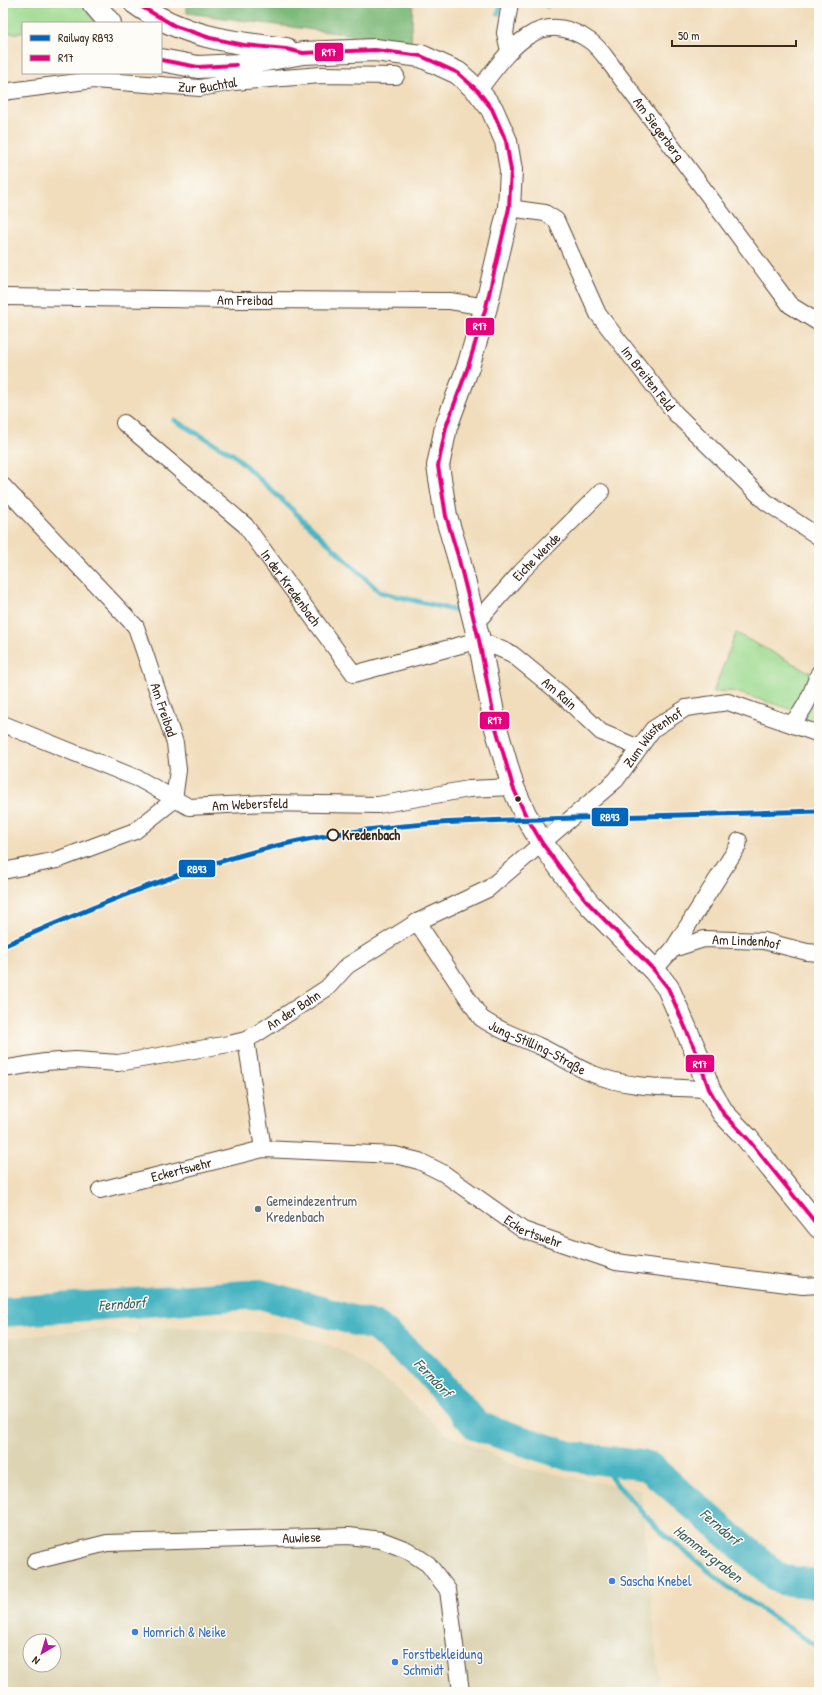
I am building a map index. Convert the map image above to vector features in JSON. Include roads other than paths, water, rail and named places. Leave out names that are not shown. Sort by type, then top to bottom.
[{"type":"main road","points":[[93,3],[109,22]]},
{"type":"main road","points":[[135,3],[176,26],[210,38],[303,52]]},
{"type":"main road","points":[[162,60],[198,67],[239,64],[303,52],[375,50],[421,56],[458,73],[478,91],[492,109],[506,141],[511,170],[509,208],[486,307],[468,367],[446,427],[438,466],[446,516],[458,556],[477,632],[496,728],[513,787],[525,814],[542,843],[567,877],[590,905],[654,970],[668,988],[696,1052],[709,1089],[723,1113],[747,1138],[819,1227]]},
{"type":"street","points":[[509,51],[505,33],[510,3]]},
{"type":"street","name":"Am Siegerberg","points":[[478,91],[509,51],[526,36],[542,29],[569,29],[591,41],[612,66],[790,305],[819,323]]},
{"type":"street","points":[[293,77],[303,52]]},
{"type":"street","name":"Zur Buchtal","points":[[3,92],[93,80],[200,88],[234,82],[321,75],[396,76]]},
{"type":"street","name":"Im Breiten Feld","points":[[509,208],[545,213],[556,220],[598,314],[675,412],[766,502],[819,537]]},
{"type":"street","name":"Am Freibad","points":[[3,297],[450,301],[486,307]]},
{"type":"street","name":"In der Kredenbach","points":[[124,423],[245,525],[354,674],[477,632]]},
{"type":"street","name":"Am Freibad","points":[[3,486],[136,627],[174,743],[178,770],[174,800]]},
{"type":"street","name":"Eiche Wende","points":[[477,632],[521,572],[601,492]]},
{"type":"street","name":"Am Rain","points":[[477,632],[512,654],[562,695],[601,732],[639,748]]},
{"type":"street","points":[[792,723],[802,713],[807,705],[819,673]]},
{"type":"street","name":"Zum Wüstenhof","points":[[542,843],[616,780],[653,729],[686,708],[728,702],[792,723],[819,734]]},
{"type":"street","name":"Am Webersfeld","points":[[3,724],[139,779],[174,800],[189,807],[266,803],[378,805],[469,789],[513,787]]},
{"type":"street","points":[[3,870],[57,860],[134,831],[174,800]]},
{"type":"street","points":[[654,970],[673,949],[740,841]]},
{"type":"street","name":"An der Bahn","points":[[3,1069],[45,1062],[76,1060],[118,1063],[246,1040],[328,988],[347,966],[417,922],[488,889],[542,843]]},
{"type":"street","name":"Jung-Stilling-Straße","points":[[417,922],[481,1018],[492,1026],[540,1046],[573,1065],[595,1075],[633,1084],[709,1089]]},
{"type":"street","name":"Am Lindenhof","points":[[673,949],[704,940],[764,941],[808,952],[819,952]]},
{"type":"street","points":[[246,1040],[262,1149]]},
{"type":"street","name":"Eckertswehr","points":[[100,1190],[262,1149],[395,1155],[419,1161],[443,1173],[523,1230],[616,1262],[803,1286],[819,1285]]},
{"type":"street","name":"Auwiese","points":[[35,1561],[107,1543],[349,1536],[381,1540],[407,1550],[428,1564],[448,1590],[461,1692]]},
{"type":"waterway","points":[[498,14],[502,3]]},
{"type":"waterway","points":[[174,420],[234,455],[380,592],[457,611]]},
{"type":"waterway","name":"Ferndorf","points":[[3,1312],[260,1294],[377,1327],[426,1369],[477,1426],[569,1456],[648,1466],[781,1580],[819,1584]]},
{"type":"waterway","name":"Hammergraben","points":[[600,1460],[612,1479],[659,1530],[727,1586],[819,1648]]},
{"type":"rail line","name":"RB93","points":[[3,946],[115,899],[191,871],[269,848],[337,834],[454,822],[819,811]]},
{"type":"place","name":"Kredenbach","points":[[333,835]]},
{"type":"place","name":"Gemeindezentrum Kredenbach","points":[[258,1209]]},
{"type":"place","name":"Sascha Knebel","points":[[612,1581]]},
{"type":"place","name":"Homrich & Neike","points":[[135,1632]]},
{"type":"place","name":"Forstbekleidung Schmidt","points":[[395,1662]]}]
